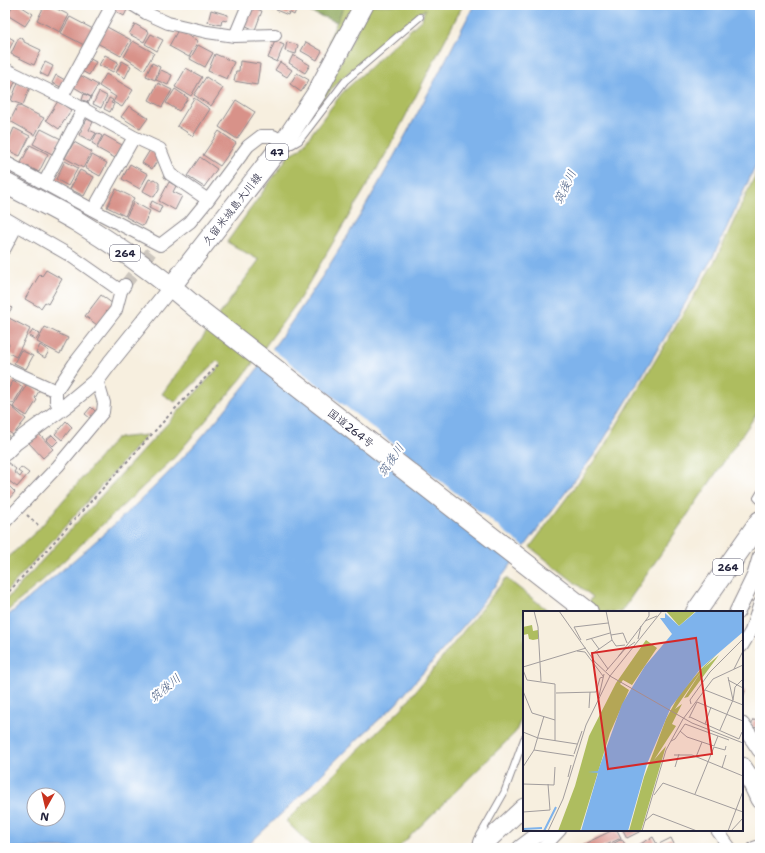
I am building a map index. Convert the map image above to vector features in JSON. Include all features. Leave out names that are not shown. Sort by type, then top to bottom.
[{"type":"highway","name":"264","points":[[5,183],[76,221],[114,245],[171,287]]},
{"type":"highway","name":"264","points":[[5,189],[76,221]]},
{"type":"highway","name":"国道264号","points":[[171,287],[587,611]]},
{"type":"highway","name":"264","points":[[697,611],[758,529]]},
{"type":"main road","name":"久留米城島大川線","points":[[171,287],[284,142],[316,94],[364,5]]},
{"type":"main road","points":[[743,768],[760,798]]},
{"type":"main road","points":[[480,848],[523,808]]},
{"type":"street","points":[[62,97],[112,5]]},
{"type":"street","points":[[133,5],[168,23],[207,32],[235,36],[275,35]]},
{"type":"street","points":[[235,36],[248,5]]},
{"type":"street","points":[[5,69],[84,108],[134,137],[160,149],[170,174],[208,200]]},
{"type":"street","points":[[44,183],[84,108]]},
{"type":"street","points":[[5,162],[93,210],[156,248],[190,222],[252,142],[261,136],[273,136],[284,142]]},
{"type":"street","points":[[93,210],[134,137]]},
{"type":"street","points":[[5,218],[123,288],[116,310],[74,364],[56,391],[56,401],[60,410]]},
{"type":"street","points":[[5,248],[17,225]]},
{"type":"street","points":[[5,453],[97,380],[171,287]]},
{"type":"street","points":[[5,368],[56,391]]},
{"type":"street","points":[[5,522],[58,466],[103,412],[104,403],[97,380]]},
{"type":"street","points":[[737,611],[755,575],[760,558]]},
{"type":"street","points":[[743,644],[751,631],[760,603]]},
{"type":"street","points":[[743,726],[760,750]]},
{"type":"street","points":[[520,848],[543,831]]},
{"type":"street","points":[[543,848],[559,831]]},
{"type":"street","points":[[718,831],[730,848]]},
{"type":"street","points":[[754,848],[760,846]]},
{"type":"lane","points":[[284,142],[292,145],[299,141],[345,81],[420,17]]},
{"type":"lane","points":[[760,493],[757,498],[760,501]]},
{"type":"lane","points":[[476,848],[478,839],[504,793],[523,742]]},
{"type":"path","points":[[5,596],[173,411],[218,365]]},
{"type":"path","points":[[19,507],[38,525]]},
{"type":"green space","points":[[307,5],[344,5],[337,22],[310,12]]},
{"type":"green space","points":[[344,5],[356,5],[332,52],[329,40]]},
{"type":"green space","points":[[370,5],[463,5],[387,152],[297,303],[242,378],[174,458],[42,581],[5,613],[5,601],[222,364],[217,361],[175,402],[162,394],[259,260],[227,242],[289,155],[300,149],[342,93],[422,19],[425,9],[387,39],[340,80],[319,104]]},
{"type":"green space","points":[[760,165],[760,409],[622,611],[582,611],[593,597],[530,547],[600,453],[716,259]]},
{"type":"green space","points":[[147,435],[5,593],[5,560],[38,530],[116,438]]},
{"type":"green space","points":[[506,578],[549,611],[523,611],[523,715],[515,733],[398,848],[313,848],[286,821],[402,708]]},
{"type":"water","name":"筑後川","points":[[474,5],[760,5],[760,156],[713,257],[597,451],[472,616],[395,705],[348,748],[294,802],[243,848],[5,848],[5,618],[115,524],[177,464],[223,412],[265,359],[305,303],[377,186]]},
{"type":"pier","points":[[270,347],[527,549],[515,563],[259,363]]},
{"type":"building","points":[[13,5],[19,5],[33,14],[25,26],[7,15]]},
{"type":"building","points":[[45,5],[49,5],[69,15],[60,32],[37,20]]},
{"type":"building","points":[[117,5],[129,6],[124,16],[114,10]]},
{"type":"building","points":[[264,5],[274,5],[272,9]]},
{"type":"building","points":[[278,5],[298,5],[294,15],[289,12],[288,15],[276,10]]},
{"type":"building","points":[[251,7],[262,11],[255,30],[244,25]]},
{"type":"building","points":[[211,10],[228,15],[227,21],[222,20],[221,25],[208,22]]},
{"type":"building","points":[[70,17],[93,29],[84,45],[61,33]]},
{"type":"building","points":[[135,24],[149,32],[144,42],[129,34]]},
{"type":"building","points":[[107,27],[131,40],[121,56],[97,43]]},
{"type":"building","points":[[178,30],[198,41],[189,57],[169,46]]},
{"type":"building","points":[[151,34],[163,40],[157,51],[145,44]]},
{"type":"building","points":[[7,36],[14,40],[7,54],[5,53],[5,40]]},
{"type":"building","points":[[19,37],[24,40],[24,42],[41,50],[34,65],[11,54]]},
{"type":"building","points":[[133,41],[154,53],[144,70],[124,57]]},
{"type":"building","points":[[275,41],[284,45],[277,62],[268,58]]},
{"type":"building","points":[[287,42],[298,45],[296,54],[285,51]]},
{"type":"building","points":[[306,42],[322,51],[317,60],[301,51]]},
{"type":"building","points":[[198,45],[213,53],[205,67],[190,59]]},
{"type":"building","points":[[215,54],[234,62],[227,79],[208,71]]},
{"type":"building","points":[[105,55],[118,62],[113,72],[99,65]]},
{"type":"building","points":[[293,55],[310,65],[305,73],[289,63]]},
{"type":"building","points":[[87,57],[96,62],[89,75],[80,70]]},
{"type":"building","points":[[122,61],[131,66],[125,78],[116,73]]},
{"type":"building","points":[[240,61],[260,64],[257,85],[234,81],[236,71],[239,71]]},
{"type":"building","points":[[45,62],[53,66],[48,77],[40,73]]},
{"type":"building","points":[[280,62],[292,70],[287,77],[275,70]]},
{"type":"building","points":[[152,63],[160,67],[155,80],[146,76]]},
{"type":"building","points":[[186,68],[202,77],[191,96],[175,87]]},
{"type":"building","points":[[161,70],[172,75],[168,85],[156,80]]},
{"type":"building","points":[[297,73],[309,80],[301,92],[290,84]]},
{"type":"building","points":[[78,74],[98,85],[91,97],[72,86]]},
{"type":"building","points":[[106,74],[133,90],[122,107],[113,102],[116,97],[99,86]]},
{"type":"building","points":[[5,75],[16,80],[10,93],[5,91]]},
{"type":"building","points":[[56,75],[65,80],[61,87],[52,83]]},
{"type":"building","points":[[206,77],[223,88],[211,106],[194,95]]},
{"type":"building","points":[[18,82],[30,87],[23,105],[11,101]]},
{"type":"building","points":[[158,83],[172,90],[162,107],[149,100]]},
{"type":"building","points":[[175,89],[188,98],[179,111],[166,103]]},
{"type":"building","points":[[99,92],[107,96],[101,108],[93,104]]},
{"type":"building","points":[[5,93],[11,96],[5,108]]},
{"type":"building","points":[[84,94],[91,97],[89,102],[82,100]]},
{"type":"building","points":[[109,98],[113,100],[111,103],[114,104],[110,112],[104,109]]},
{"type":"building","points":[[194,98],[210,109],[193,136],[177,126]]},
{"type":"building","points":[[236,100],[255,112],[237,139],[219,127]]},
{"type":"building","points":[[58,101],[71,110],[59,129],[46,120]]},
{"type":"building","points":[[18,105],[44,118],[35,135],[10,121]]},
{"type":"building","points":[[129,106],[148,118],[140,129],[121,117]]},
{"type":"building","points":[[87,119],[93,122],[89,130],[96,133],[91,141],[79,135]]},
{"type":"building","points":[[14,128],[30,136],[20,156],[5,149]]},
{"type":"building","points":[[41,129],[61,139],[52,154],[33,144]]},
{"type":"building","points":[[219,131],[236,143],[220,166],[203,155]]},
{"type":"building","points":[[97,133],[102,136],[97,146],[92,143]]},
{"type":"building","points":[[104,135],[122,145],[115,158],[97,148]]},
{"type":"building","points":[[74,142],[92,152],[83,168],[65,158]]},
{"type":"building","points":[[30,145],[48,154],[39,172],[21,163]]},
{"type":"building","points":[[150,150],[160,156],[152,169],[142,163]]},
{"type":"building","points":[[92,155],[107,163],[100,176],[85,168]]},
{"type":"building","points":[[200,157],[217,169],[204,187],[187,176]]},
{"type":"building","points":[[65,161],[78,168],[68,186],[56,179]]},
{"type":"building","points":[[130,164],[148,174],[140,189],[122,179]]},
{"type":"building","points":[[80,170],[94,177],[84,196],[70,189]]},
{"type":"building","points":[[149,179],[154,179],[159,183],[159,189],[154,197],[143,191]]},
{"type":"building","points":[[169,182],[176,186],[173,192],[182,196],[175,210],[159,201]]},
{"type":"building","points":[[116,189],[134,198],[125,216],[107,207]]},
{"type":"building","points":[[152,201],[162,206],[159,213],[149,208]]},
{"type":"building","points":[[134,202],[150,211],[143,226],[126,217]]},
{"type":"building","points":[[46,270],[62,279],[48,304],[45,302],[41,308],[25,299],[40,274],[42,276]]},
{"type":"building","points":[[101,295],[113,304],[97,325],[85,316]]},
{"type":"building","points":[[5,303],[12,308],[5,318]]},
{"type":"building","points":[[9,318],[30,329],[16,357],[5,351],[9,344],[5,342],[5,325]]},
{"type":"building","points":[[45,327],[68,338],[60,354],[37,342]]},
{"type":"building","points":[[33,330],[40,334],[36,340],[29,336]]},
{"type":"building","points":[[40,345],[49,351],[45,358],[36,353]]},
{"type":"building","points":[[21,350],[33,356],[26,369],[14,363]]},
{"type":"building","points":[[13,381],[23,387],[13,404],[5,399],[5,394]]},
{"type":"building","points":[[27,384],[39,391],[35,398],[37,400],[27,416],[13,407]]},
{"type":"building","points":[[5,401],[26,419],[13,435],[5,429]]},
{"type":"building","points":[[91,407],[96,412],[90,418],[85,414]]},
{"type":"building","points":[[66,421],[72,427],[62,440],[55,434]]},
{"type":"building","points":[[5,432],[9,435],[5,441]]},
{"type":"building","points":[[39,434],[53,449],[43,458],[29,443]]},
{"type":"building","points":[[52,435],[58,441],[53,446],[46,440]]},
{"type":"building","points":[[7,462],[16,469],[14,472],[20,477],[22,474],[18,471],[21,467],[29,473],[17,487],[5,478],[5,464]]},
{"type":"building","points":[[5,482],[15,492],[7,501],[5,499]]},
{"type":"building","points":[[753,720],[760,721],[760,731],[757,731],[758,728],[751,727]]},
{"type":"building","points":[[611,831],[618,831],[621,838],[600,848],[576,848]]},
{"type":"building","points":[[624,831],[641,831],[627,838]]},
{"type":"building","points":[[653,837],[659,848],[633,848]]},
{"type":"building","points":[[671,838],[676,848],[661,848],[659,844]]},
{"type":"building","points":[[622,839],[627,848],[605,848]]},
{"type":"tunnel","points":[[125,285],[151,252]]}]
